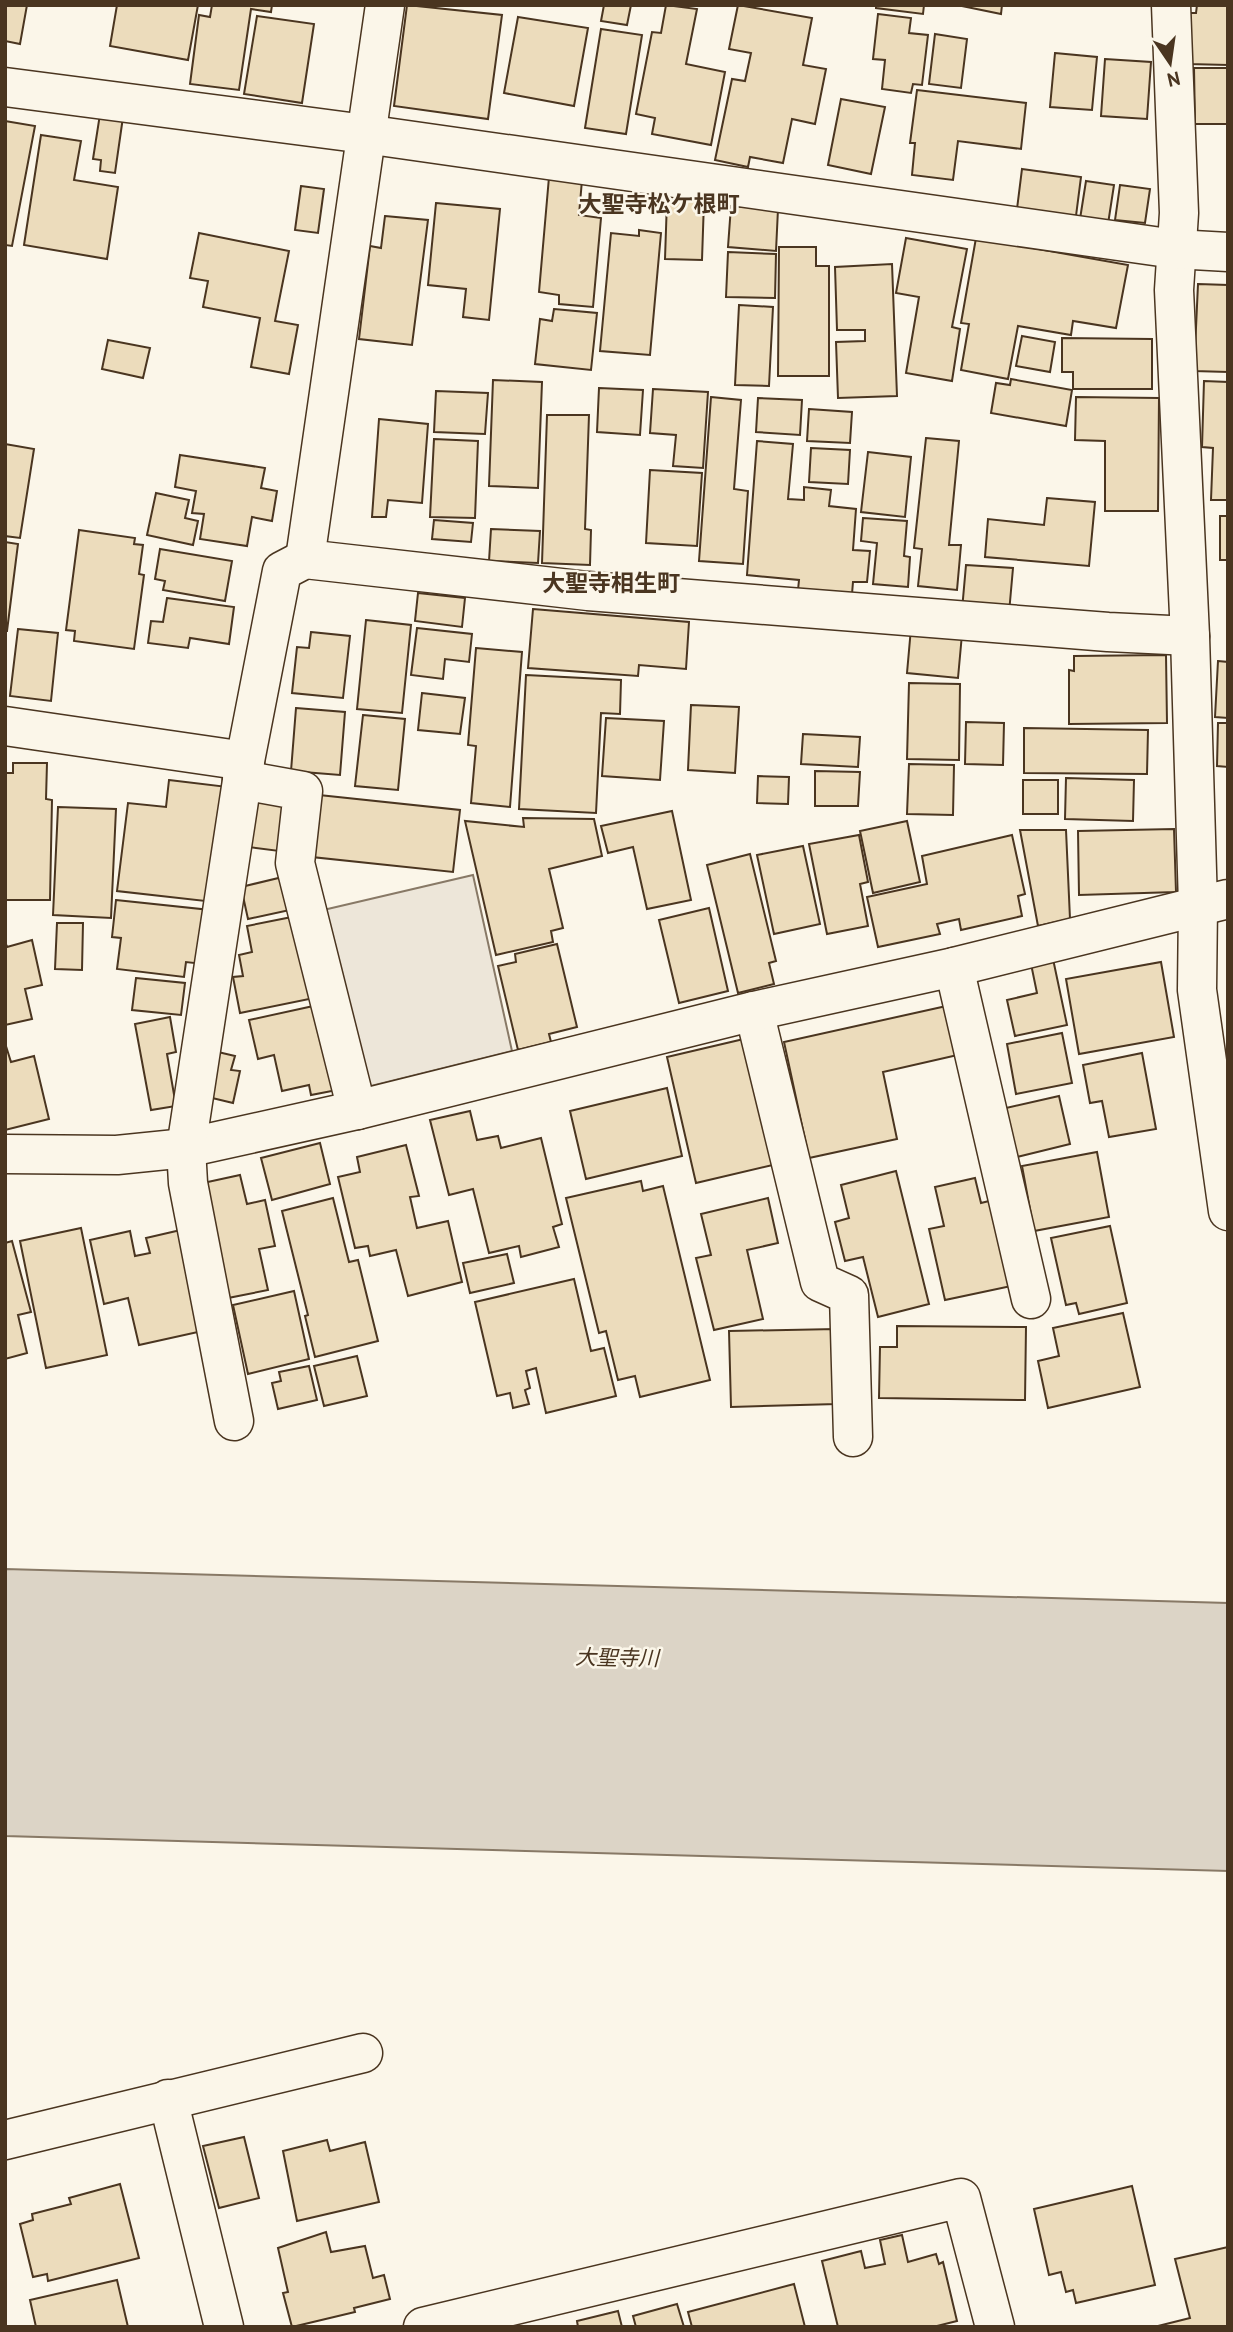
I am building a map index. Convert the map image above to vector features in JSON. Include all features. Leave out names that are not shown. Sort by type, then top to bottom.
[{"type":"street","points":[[305,559],[365,134],[386,5]]},
{"type":"street","points":[[1171,5],[1179,213],[1174,290],[1190,635],[1213,902],[1197,990],[1228,1212]]},
{"type":"street","points":[[5,87],[365,134],[1175,249],[1228,252]]},
{"type":"street","points":[[234,1421],[187,1183],[186,1148],[243,771],[282,571],[305,559],[588,591],[1108,632],[1190,635]]},
{"type":"street","points":[[5,726],[243,771],[303,791],[295,863],[356,1110]]},
{"type":"street","points":[[5,1154],[117,1154],[186,1148],[356,1110],[754,1011],[954,967],[1213,902]]},
{"type":"street","points":[[954,967],[1031,1299]]},
{"type":"street","points":[[754,1011],[820,1282],[849,1295],[853,1437]]},
{"type":"street","points":[[5,2140],[363,2053]]},
{"type":"street","points":[[168,2099],[224,2327]]},
{"type":"street","points":[[423,2327],[961,2198],[995,2327]]},
{"type":"shaded area","points":[[473,875],[512,1051],[363,1088],[319,911]]},
{"type":"water","name":"大聖寺川","points":[[5,1569],[1228,1603],[1228,1871],[5,1836]]},
{"type":"building","points":[[5,5],[27,5],[20,44],[5,41]]},
{"type":"building","points":[[117,5],[198,5],[188,60],[110,46]]},
{"type":"building","points":[[212,5],[272,5],[271,12],[251,9],[239,90],[190,84],[199,15],[210,17]]},
{"type":"building","points":[[407,5],[502,15],[488,119],[394,106]]},
{"type":"building","points":[[604,5],[631,5],[627,25],[601,21]]},
{"type":"building","points":[[666,5],[697,9],[686,64],[725,72],[711,145],[652,134],[655,118],[636,114],[652,32],[661,33]]},
{"type":"building","points":[[738,5],[812,18],[803,65],[826,69],[815,124],[792,119],[783,163],[750,157],[748,167],[715,160],[732,79],[745,81],[751,53],[729,49]]},
{"type":"building","points":[[876,5],[924,5],[923,14],[876,8]]},
{"type":"building","points":[[957,5],[1002,5],[1001,14]]},
{"type":"building","points":[[1197,5],[1228,5],[1228,65],[1188,64],[1188,13],[1196,13]]},
{"type":"building","points":[[878,14],[911,18],[909,33],[928,35],[922,85],[913,84],[911,93],[882,89],[885,60],[873,59]]},
{"type":"building","points":[[257,16],[314,24],[302,103],[244,94]]},
{"type":"building","points":[[518,17],[588,28],[574,106],[504,93]]},
{"type":"building","points":[[601,29],[642,35],[626,134],[585,128]]},
{"type":"building","points":[[935,34],[967,39],[961,88],[929,84]]},
{"type":"building","points":[[1055,53],[1097,57],[1092,110],[1050,107]]},
{"type":"building","points":[[1105,59],[1151,62],[1147,119],[1101,116]]},
{"type":"building","points":[[1194,68],[1228,68],[1228,124],[1195,124]]},
{"type":"building","points":[[917,90],[1026,103],[1021,149],[958,141],[953,180],[912,175],[915,143],[910,143]]},
{"type":"building","points":[[841,99],[885,107],[871,174],[828,165]]},
{"type":"building","points":[[100,114],[123,117],[115,173],[100,171],[101,160],[93,159]]},
{"type":"building","points":[[5,121],[35,126],[12,246],[5,245]]},
{"type":"building","points":[[41,135],[81,141],[74,180],[118,187],[107,259],[24,245]]},
{"type":"building","points":[[1022,169],[1081,177],[1076,216],[1017,209]]},
{"type":"building","points":[[549,177],[582,180],[579,215],[601,218],[593,307],[559,304],[559,295],[539,292]]},
{"type":"building","points":[[1086,181],[1114,185],[1108,224],[1080,219]]},
{"type":"building","points":[[1120,185],[1150,189],[1145,223],[1115,220]]},
{"type":"building","points":[[301,186],[324,189],[318,233],[295,230]]},
{"type":"building","points":[[667,200],[704,201],[702,260],[665,259]]},
{"type":"building","points":[[436,203],[500,209],[489,320],[463,317],[466,289],[428,285]]},
{"type":"building","points":[[731,206],[778,209],[776,251],[728,247]]},
{"type":"building","points":[[385,216],[428,220],[412,345],[359,339],[370,246],[381,248]]},
{"type":"building","points":[[639,230],[661,233],[650,355],[600,351],[611,233],[639,236]]},
{"type":"building","points":[[199,233],[289,251],[275,321],[298,325],[289,374],[251,367],[260,318],[203,307],[208,281],[190,278]]},
{"type":"building","points":[[906,238],[967,249],[952,327],[960,329],[952,381],[906,373],[919,297],[896,293]]},
{"type":"building","points":[[976,238],[1128,265],[1116,328],[1073,321],[1071,335],[1018,326],[1008,379],[961,370],[969,324],[961,323]]},
{"type":"building","points":[[779,247],[816,247],[816,266],[829,266],[829,376],[778,376]]},
{"type":"building","points":[[728,252],[776,254],[775,298],[726,297]]},
{"type":"building","points":[[892,264],[897,396],[838,398],[836,342],[865,341],[865,330],[837,330],[835,267]]},
{"type":"building","points":[[1198,284],[1228,285],[1228,372],[1194,371]]},
{"type":"building","points":[[739,305],[773,307],[769,386],[735,385]]},
{"type":"building","points":[[554,309],[597,313],[591,370],[535,364],[540,319],[552,321]]},
{"type":"building","points":[[1022,336],[1055,342],[1050,372],[1016,366]]},
{"type":"building","points":[[1062,338],[1152,339],[1152,389],[1073,389],[1073,372],[1062,372]]},
{"type":"building","points":[[108,340],[150,348],[143,378],[102,369]]},
{"type":"building","points":[[1011,379],[1072,390],[1066,426],[991,413],[996,383],[1010,385]]},
{"type":"building","points":[[493,380],[542,382],[538,488],[489,486]]},
{"type":"building","points":[[1204,381],[1228,382],[1228,500],[1211,500],[1213,448],[1202,447]]},
{"type":"building","points":[[599,388],[643,390],[640,435],[597,432]]},
{"type":"building","points":[[653,389],[708,392],[703,468],[673,466],[676,435],[650,433]]},
{"type":"building","points":[[436,391],[488,393],[485,434],[434,432]]},
{"type":"building","points":[[711,397],[741,400],[734,489],[748,491],[743,564],[699,561]]},
{"type":"building","points":[[1076,397],[1159,398],[1158,511],[1105,511],[1105,441],[1075,440]]},
{"type":"building","points":[[758,398],[802,400],[800,435],[756,432]]},
{"type":"building","points":[[809,409],[852,412],[850,443],[807,441]]},
{"type":"building","points":[[547,415],[589,415],[585,529],[591,530],[590,565],[542,563]]},
{"type":"building","points":[[379,419],[428,424],[422,503],[388,500],[386,517],[372,517]]},
{"type":"building","points":[[926,438],[959,441],[949,545],[961,545],[957,590],[918,586],[922,549],[914,548]]},
{"type":"building","points":[[434,439],[478,441],[475,518],[430,517]]},
{"type":"building","points":[[757,441],[793,444],[788,499],[804,500],[804,487],[831,490],[829,506],[856,509],[853,550],[870,551],[867,582],[853,582],[852,594],[798,590],[799,580],[747,575]]},
{"type":"building","points":[[5,444],[34,449],[20,538],[5,536]]},
{"type":"building","points":[[811,448],[850,450],[848,484],[809,482]]},
{"type":"building","points":[[868,452],[911,457],[905,517],[861,512]]},
{"type":"building","points":[[180,455],[265,468],[261,488],[277,491],[272,521],[252,517],[247,546],[200,539],[204,514],[192,513],[196,491],[175,487]]},
{"type":"building","points":[[650,470],[702,473],[697,546],[646,543]]},
{"type":"building","points":[[156,493],[189,500],[185,518],[198,521],[193,545],[147,535]]},
{"type":"building","points":[[1047,498],[1095,502],[1089,566],[985,557],[988,519],[1044,525]]},
{"type":"building","points":[[1220,516],[1228,516],[1228,560],[1220,560]]},
{"type":"building","points":[[863,518],[907,521],[904,556],[910,557],[908,587],[873,584],[877,543],[861,541]]},
{"type":"building","points":[[434,520],[473,523],[471,542],[432,539]]},
{"type":"building","points":[[491,529],[540,531],[538,563],[489,561]]},
{"type":"building","points":[[79,530],[135,538],[134,544],[143,545],[139,574],[144,575],[134,649],[74,641],[75,631],[66,630]]},
{"type":"building","points":[[5,542],[18,544],[7,631],[5,631]]},
{"type":"building","points":[[160,549],[232,561],[225,601],[163,590],[165,581],[155,579]]},
{"type":"building","points":[[966,565],[1013,568],[1009,613],[962,610]]},
{"type":"building","points":[[418,593],[465,598],[462,627],[415,621]]},
{"type":"building","points":[[167,598],[234,607],[229,644],[190,638],[188,648],[148,643],[151,621],[163,622]]},
{"type":"building","points":[[533,609],[689,622],[686,669],[639,665],[638,676],[528,668]]},
{"type":"building","points":[[366,620],[411,625],[402,713],[357,709]]},
{"type":"building","points":[[417,628],[472,634],[469,662],[445,659],[443,679],[411,675]]},
{"type":"building","points":[[911,628],[962,634],[958,678],[907,673]]},
{"type":"building","points":[[18,629],[58,633],[51,701],[10,696]]},
{"type":"building","points":[[311,632],[350,636],[343,698],[292,693],[297,647],[309,648]]},
{"type":"building","points":[[476,648],[522,652],[510,807],[471,803],[476,746],[468,745]]},
{"type":"building","points":[[1166,655],[1167,723],[1069,724],[1069,670],[1074,671],[1074,656]]},
{"type":"building","points":[[1218,661],[1228,662],[1228,718],[1215,717]]},
{"type":"building","points":[[526,675],[621,680],[620,714],[601,713],[596,813],[519,809]]},
{"type":"building","points":[[909,683],[960,684],[959,760],[907,759]]},
{"type":"building","points":[[422,693],[465,698],[460,734],[418,730]]},
{"type":"building","points":[[691,705],[739,707],[735,773],[688,770]]},
{"type":"building","points":[[296,708],[345,712],[340,775],[291,771]]},
{"type":"building","points":[[363,715],[405,719],[398,790],[355,786]]},
{"type":"building","points":[[606,718],[664,721],[660,780],[602,776]]},
{"type":"building","points":[[966,722],[1004,723],[1003,765],[965,764]]},
{"type":"building","points":[[1218,723],[1228,723],[1228,767],[1217,766]]},
{"type":"building","points":[[1024,728],[1148,730],[1147,774],[1024,773]]},
{"type":"building","points":[[803,734],[860,737],[858,767],[801,764]]},
{"type":"building","points":[[13,763],[47,763],[46,799],[52,800],[50,900],[5,900],[5,773],[13,773]]},
{"type":"building","points":[[909,764],[954,765],[953,815],[907,814]]},
{"type":"building","points":[[815,771],[860,772],[858,806],[815,806]]},
{"type":"building","points":[[758,776],[789,777],[788,804],[757,803]]},
{"type":"building","points":[[1066,778],[1134,780],[1133,821],[1065,819]]},
{"type":"building","points":[[169,780],[228,787],[214,902],[117,891],[128,803],[166,807]]},
{"type":"building","points":[[1023,780],[1058,780],[1058,814],[1023,814]]},
{"type":"building","points":[[319,795],[460,810],[453,872],[312,857]]},
{"type":"building","points":[[256,799],[286,803],[279,851],[249,847]]},
{"type":"building","points":[[58,807],[116,809],[111,918],[53,915]]},
{"type":"building","points":[[672,811],[691,900],[647,909],[633,847],[608,853],[601,826]]},
{"type":"building","points":[[523,818],[594,819],[602,856],[549,869],[563,928],[551,931],[553,942],[496,955],[465,821],[524,827]]},
{"type":"building","points":[[907,821],[920,882],[873,893],[860,831]]},
{"type":"building","points":[[1174,829],[1176,892],[1079,895],[1078,831]]},
{"type":"building","points":[[1020,830],[1066,830],[1070,919],[1038,926]]},
{"type":"building","points":[[859,835],[868,882],[860,884],[868,926],[827,934],[809,844]]},
{"type":"building","points":[[1012,835],[1025,894],[1018,896],[1022,916],[961,930],[959,919],[937,924],[940,934],[878,947],[867,897],[927,884],[922,856]]},
{"type":"building","points":[[803,846],[820,924],[774,934],[757,855]]},
{"type":"building","points":[[750,854],[776,961],[769,963],[774,984],[738,993],[707,865]]},
{"type":"building","points":[[291,875],[299,908],[248,919],[241,887]]},
{"type":"building","points":[[116,900],[210,910],[203,964],[186,962],[184,977],[117,969],[121,938],[112,937]]},
{"type":"building","points":[[709,908],[728,991],[679,1003],[659,920]]},
{"type":"building","points":[[302,915],[319,997],[240,1013],[233,977],[243,976],[239,955],[252,952],[247,926]]},
{"type":"building","points":[[57,923],[83,923],[82,970],[55,969]]},
{"type":"building","points":[[32,940],[42,985],[25,989],[32,1019],[5,1025],[5,941],[7,947]]},
{"type":"building","points":[[557,944],[577,1027],[549,1034],[551,1042],[518,1050],[498,966],[516,962],[515,954]]},
{"type":"building","points":[[1053,959],[1067,1025],[1015,1036],[1007,1000],[1037,993],[1031,964]]},
{"type":"building","points":[[1161,962],[1174,1037],[1079,1054],[1066,979]]},
{"type":"building","points":[[136,978],[185,983],[181,1015],[132,1010]]},
{"type":"building","points":[[318,1005],[337,1090],[311,1095],[309,1085],[282,1091],[274,1055],[258,1059],[249,1020]]},
{"type":"building","points":[[951,1005],[962,1054],[883,1072],[897,1139],[809,1158],[784,1042]]},
{"type":"building","points":[[170,1017],[176,1052],[167,1054],[176,1106],[151,1110],[135,1024]]},
{"type":"building","points":[[1062,1033],[1072,1083],[1016,1094],[1007,1044]]},
{"type":"building","points":[[748,1038],[777,1164],[696,1183],[667,1057]]},
{"type":"building","points":[[5,1043],[11,1062],[34,1056],[49,1119],[5,1130]]},
{"type":"building","points":[[218,1052],[235,1056],[231,1070],[240,1071],[233,1103],[208,1097]]},
{"type":"building","points":[[1142,1053],[1156,1129],[1109,1137],[1102,1101],[1090,1103],[1083,1065]]},
{"type":"building","points":[[667,1088],[682,1156],[586,1179],[570,1111]]},
{"type":"building","points":[[1059,1096],[1070,1144],[1017,1157],[1006,1108]]},
{"type":"building","points":[[470,1111],[477,1140],[498,1136],[501,1148],[541,1138],[562,1224],[553,1227],[559,1247],[521,1257],[519,1246],[489,1253],[473,1189],[449,1195],[430,1120]]},
{"type":"building","points":[[320,1143],[330,1184],[272,1200],[261,1158]]},
{"type":"building","points":[[406,1145],[419,1196],[410,1197],[417,1228],[448,1221],[462,1282],[408,1296],[396,1250],[370,1256],[368,1246],[355,1248],[338,1177],[360,1172],[357,1157]]},
{"type":"building","points":[[1097,1152],[1109,1217],[1034,1231],[1022,1166]]},
{"type":"building","points":[[896,1171],[929,1304],[878,1317],[863,1257],[845,1261],[835,1222],[849,1218],[841,1185]]},
{"type":"building","points":[[240,1175],[247,1204],[265,1200],[275,1246],[259,1249],[268,1290],[228,1298],[203,1183]]},
{"type":"building","points":[[975,1178],[981,1203],[997,1199],[1016,1285],[945,1300],[929,1229],[944,1226],[935,1187]]},
{"type":"building","points":[[641,1181],[643,1191],[663,1186],[710,1380],[640,1397],[635,1376],[618,1380],[606,1331],[599,1333],[566,1198]]},
{"type":"building","points":[[333,1198],[349,1262],[358,1260],[378,1341],[315,1357],[305,1316],[308,1315],[282,1211]]},
{"type":"building","points":[[768,1198],[778,1243],[747,1250],[763,1319],[714,1330],[696,1258],[711,1255],[701,1214]]},
{"type":"building","points":[[1110,1226],[1127,1303],[1079,1314],[1076,1303],[1066,1305],[1051,1238]]},
{"type":"building","points":[[81,1228],[107,1355],[46,1368],[20,1241]]},
{"type":"building","points":[[185,1229],[198,1332],[139,1345],[128,1298],[104,1304],[90,1240],[130,1231],[135,1256],[150,1253],[146,1238]]},
{"type":"building","points":[[12,1241],[31,1312],[18,1315],[27,1353],[5,1359],[5,1243]]},
{"type":"building","points":[[507,1254],[514,1283],[470,1293],[463,1263]]},
{"type":"building","points":[[574,1279],[591,1351],[604,1348],[616,1396],[546,1413],[536,1368],[526,1371],[530,1388],[525,1390],[529,1404],[513,1408],[510,1393],[497,1396],[475,1302]]},
{"type":"building","points":[[294,1291],[309,1359],[248,1374],[233,1305]]},
{"type":"building","points":[[1123,1313],[1140,1387],[1048,1408],[1038,1361],[1059,1356],[1053,1328]]},
{"type":"building","points":[[897,1326],[1026,1327],[1025,1400],[879,1398],[880,1347],[897,1347]]},
{"type":"building","points":[[836,1329],[837,1404],[731,1407],[729,1331]]},
{"type":"building","points":[[357,1356],[367,1396],[324,1406],[314,1366]]},
{"type":"building","points":[[309,1366],[317,1400],[278,1409],[272,1383],[281,1381],[279,1372]]},
{"type":"building","points":[[244,2137],[259,2198],[219,2208],[203,2146]]},
{"type":"building","points":[[327,2140],[330,2151],[365,2142],[379,2202],[297,2221],[283,2151]]},
{"type":"building","points":[[120,2184],[139,2258],[48,2281],[47,2274],[33,2277],[20,2224],[33,2220],[32,2214],[71,2204],[69,2198]]},
{"type":"building","points":[[1132,2186],[1155,2285],[1076,2303],[1073,2290],[1066,2292],[1061,2272],[1049,2275],[1034,2209]]},
{"type":"building","points":[[326,2232],[331,2252],[365,2246],[373,2278],[384,2275],[390,2299],[354,2308],[355,2312],[292,2327],[283,2293],[288,2292],[278,2248]]},
{"type":"building","points":[[902,2235],[908,2262],[936,2254],[939,2264],[943,2262],[957,2321],[933,2327],[838,2327],[822,2261],[861,2251],[865,2268],[885,2264],[880,2240]]},
{"type":"building","points":[[1228,2247],[1228,2327],[1154,2327],[1190,2318],[1175,2259]]},
{"type":"building","points":[[117,2280],[128,2327],[36,2327],[30,2300]]},
{"type":"building","points":[[794,2284],[805,2327],[692,2327],[688,2312]]},
{"type":"building","points":[[677,2304],[684,2327],[636,2327],[633,2316]]},
{"type":"building","points":[[618,2311],[622,2327],[578,2327],[577,2321]]},
{"type":"district","name":"大聖寺松ケ根町","points":[[659,204]]},
{"type":"district","name":"大聖寺相生町","points":[[611,583]]}]
